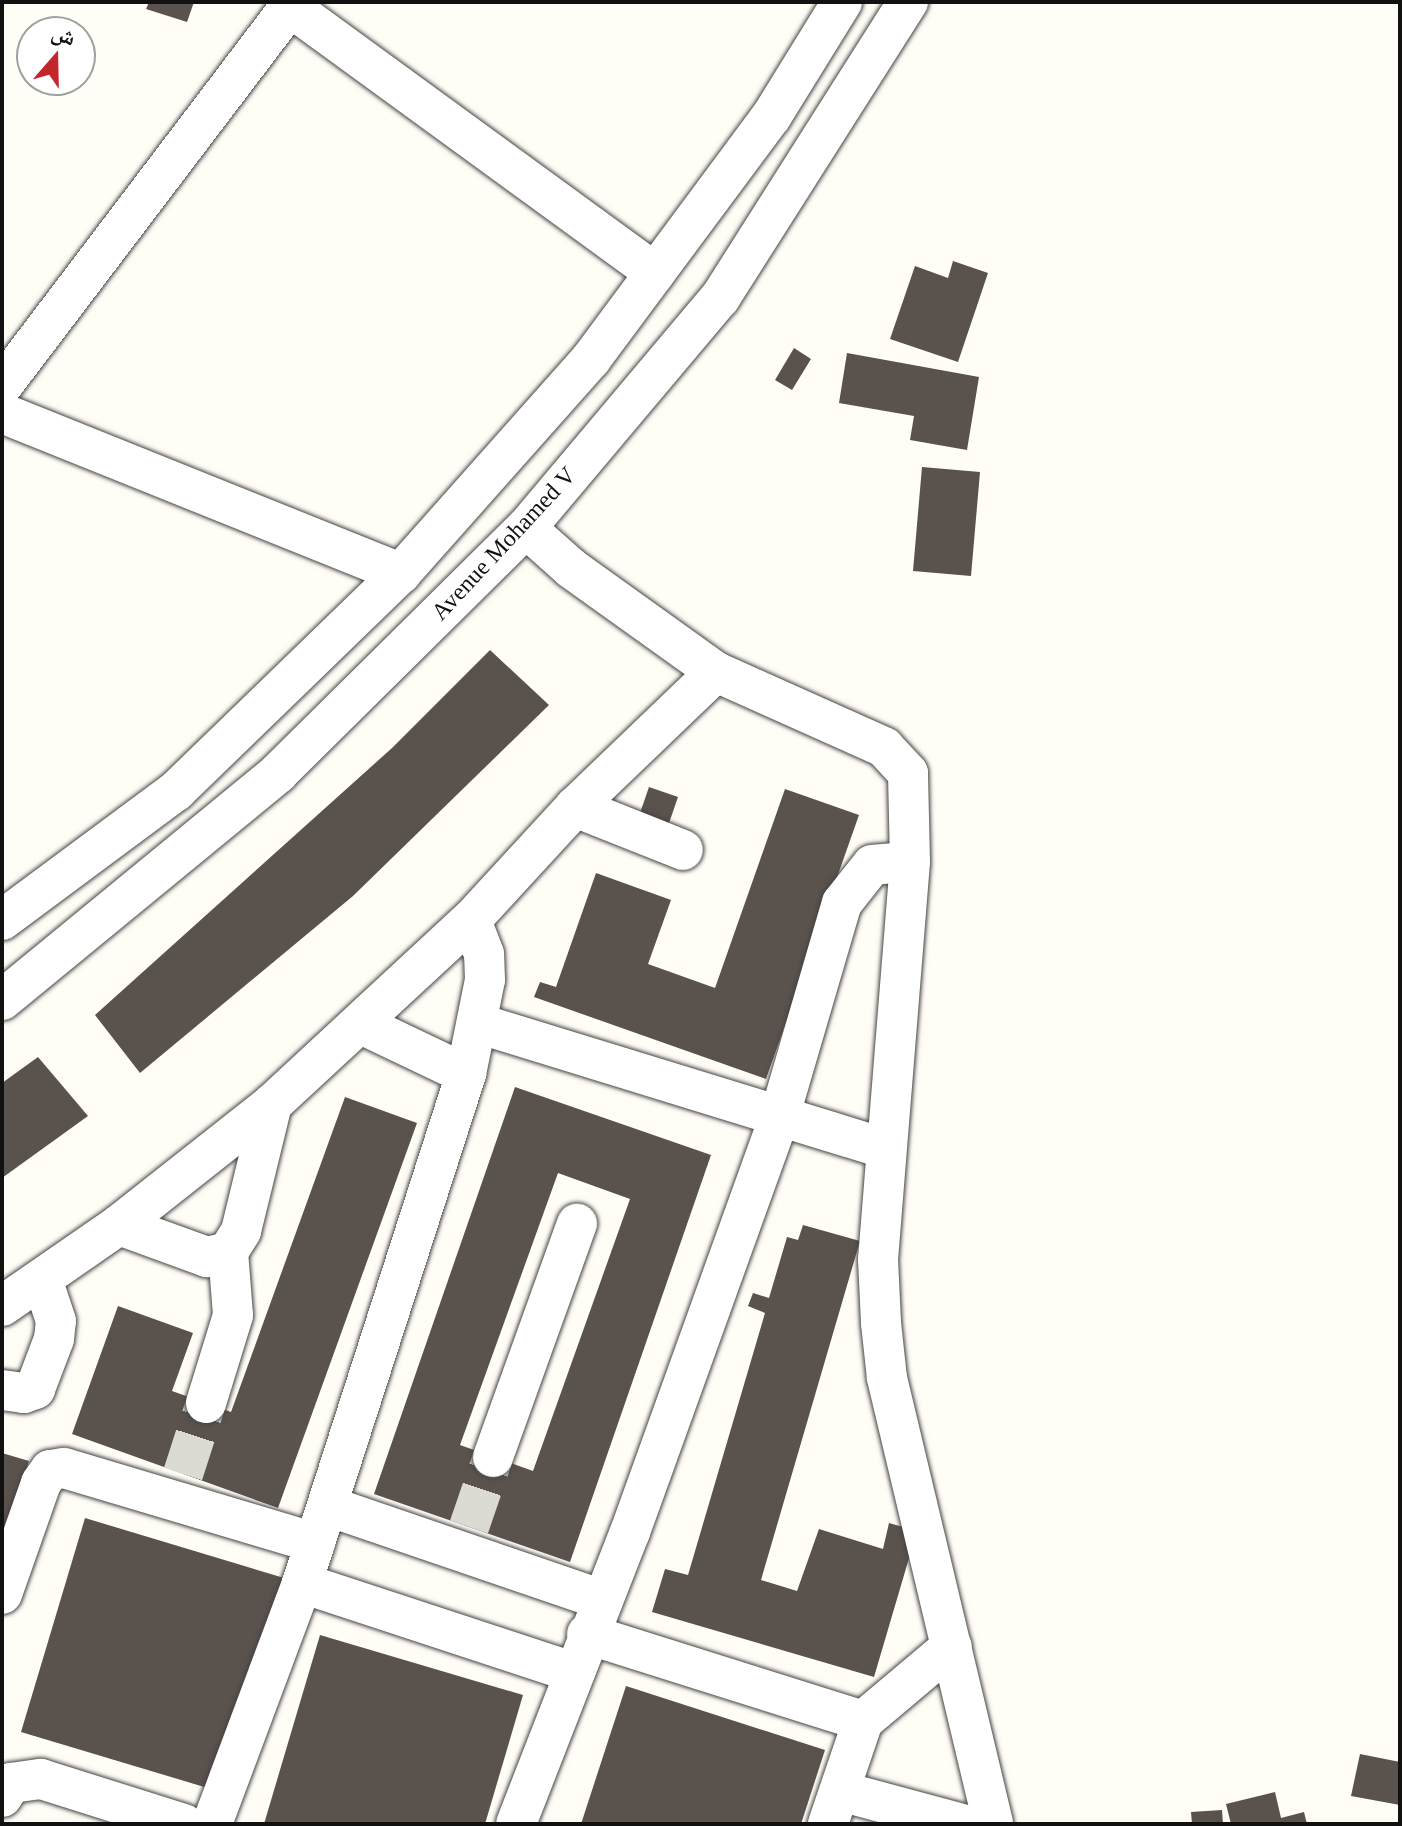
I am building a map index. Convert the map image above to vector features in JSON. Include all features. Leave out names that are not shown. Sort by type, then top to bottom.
[{"type":"street","points":[[2,920],[176,791],[401,573],[591,359],[771,117],[842,2]]},
{"type":"street","name":"Avenue Mohamed V","points":[[2,1000],[278,773],[526,528],[720,298],[908,2]]},
{"type":"street","points":[[2,386],[291,4],[655,273]]},
{"type":"street","points":[[2,413],[401,573]]},
{"type":"street","points":[[526,528],[571,568],[716,672],[884,747],[908,773],[910,862],[878,1259],[887,1378],[993,1824]]},
{"type":"street","points":[[2,1306],[119,1225],[272,1104],[471,920],[575,807],[716,672]]},
{"type":"street","points":[[575,807],[683,850]]},
{"type":"street","points":[[516,1824],[779,1118],[842,903],[872,865],[910,862]]},
{"type":"street","points":[[212,1824],[302,1583],[466,1074],[477,1023],[484,954],[471,920]]},
{"type":"street","points":[[477,1023],[886,1149]]},
{"type":"street","points":[[361,1024],[466,1074]]},
{"type":"street","points":[[206,1403],[233,1315],[228,1252],[241,1231],[272,1104]]},
{"type":"street","points":[[493,1457],[577,1224]]},
{"type":"street","points":[[119,1225],[207,1257],[228,1252]]},
{"type":"street","points":[[2,1390],[24,1393],[35,1389],[54,1339],[56,1321],[42,1279]]},
{"type":"street","points":[[2,1594],[41,1483],[50,1470],[64,1468],[179,1487],[315,1543]]},
{"type":"street","points":[[328,1506],[465,1539],[594,1617],[863,1721]]},
{"type":"street","points":[[302,1583],[572,1672]]},
{"type":"street","points":[[952,1646],[863,1721],[834,1808],[962,1824]]},
{"type":"street","points":[[2,1797],[11,1783],[41,1779],[184,1824]]},
{"type":"building","points":[[149,2],[194,2],[187,22],[146,9]]},
{"type":"building","points":[[953,261],[988,273],[958,362],[890,339],[915,266],[948,278]]},
{"type":"building","points":[[794,348],[811,359],[792,390],[775,380]]},
{"type":"building","points":[[847,353],[979,377],[967,450],[910,440],[914,416],[839,403]]},
{"type":"building","points":[[922,467],[980,472],[971,576],[913,571]]},
{"type":"building","points":[[490,650],[549,705],[353,896],[140,1073],[95,1015],[392,748]]},
{"type":"building","points":[[649,787],[678,797],[668,826],[639,816]]},
{"type":"building","points":[[785,789],[859,815],[766,1079],[534,997],[540,982],[556,987],[596,873],[671,900],[648,964],[715,988]]},
{"type":"building","points":[[38,1057],[88,1116],[2,1178],[2,1083]]},
{"type":"building","points":[[515,1087],[711,1155],[570,1562],[374,1494]],"holes":[[[558,1173],[630,1199],[533,1471],[460,1445]]]},
{"type":"building","points":[[345,1097],[417,1123],[278,1508],[72,1434],[118,1306],[193,1333],[172,1391],[231,1412]]},
{"type":"building","points":[[803,1225],[860,1241],[761,1580],[797,1591],[819,1529],[883,1549],[889,1523],[917,1531],[874,1677],[652,1612],[665,1569],[688,1575],[765,1313],[748,1306],[753,1293],[769,1298],[787,1237],[798,1240]]},
{"type":"building","points":[[2,1453],[29,1461],[3,1542],[2,1541]]},
{"type":"building","points":[[85,1518],[284,1578],[221,1792],[21,1732]]},
{"type":"building","points":[[320,1635],[523,1695],[485,1824],[264,1824]]},
{"type":"building","points":[[626,1686],[825,1750],[801,1824],[581,1824]]},
{"type":"building","points":[[1360,1754],[1400,1762],[1400,1805],[1351,1796]]},
{"type":"building","points":[[1275,1792],[1281,1818],[1304,1812],[1307,1824],[1231,1824],[1226,1804]]},
{"type":"building","points":[[1222,1810],[1223,1824],[1192,1824],[1191,1812]]},
{"type":"tunnel","points":[[183,1474],[206,1403]]},
{"type":"tunnel","points":[[469,1527],[493,1457]]}]
